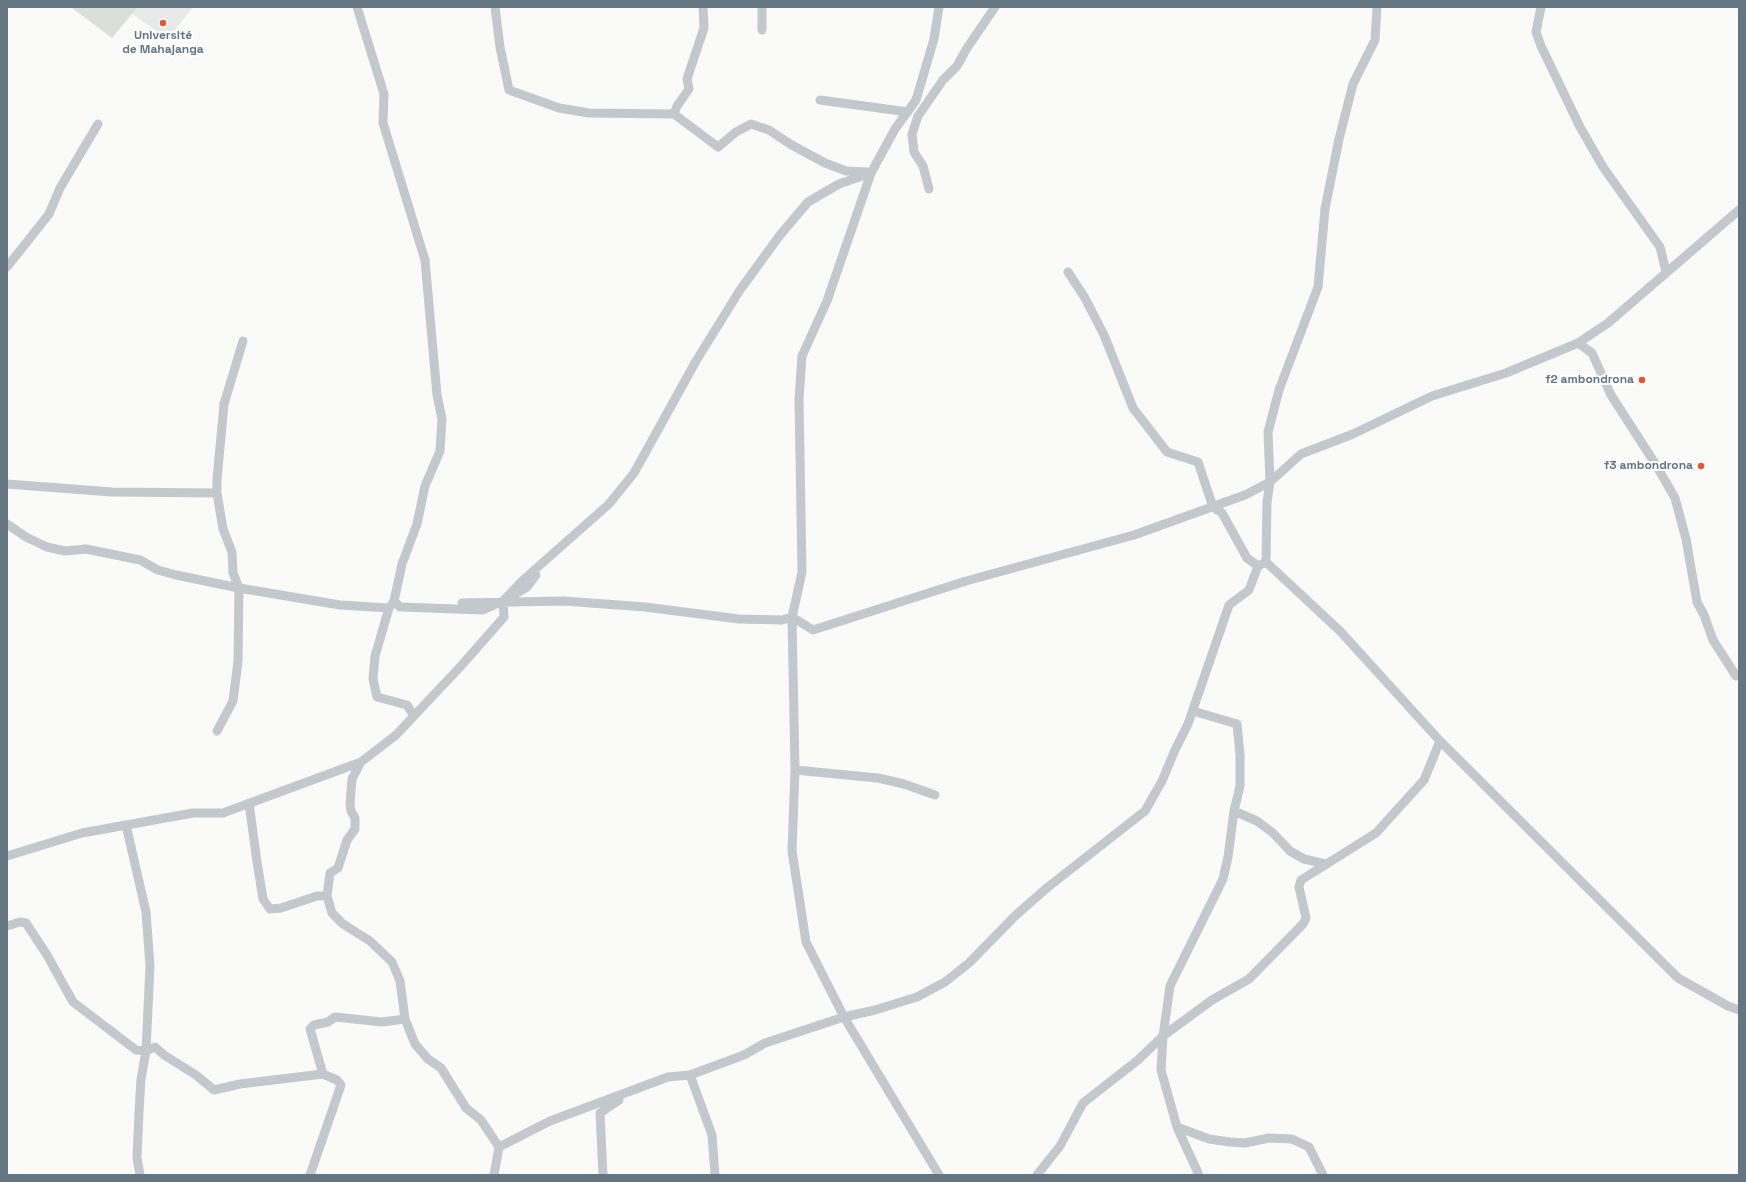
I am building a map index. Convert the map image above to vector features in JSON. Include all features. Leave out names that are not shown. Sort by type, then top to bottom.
[{"type":"street","points":[[357,7],[384,94],[383,123],[425,260],[438,395],[442,419],[440,451],[425,486],[417,524],[402,564],[392,605],[375,656],[373,679],[377,697],[407,705],[414,716]]},
{"type":"street","points":[[495,7],[500,47],[509,90],[560,108],[589,113],[674,114],[718,147],[736,132],[751,124],[769,130],[790,144],[826,163],[846,171],[871,173]]},
{"type":"street","points":[[674,114],[677,106],[689,89],[687,79],[704,28],[703,7]]},
{"type":"street","points":[[762,7],[762,30]]},
{"type":"street","points":[[939,7],[930,54],[916,100],[895,129],[871,173],[828,301],[802,356],[799,399],[802,572],[792,617],[795,770],[792,851],[806,942],[844,1017],[939,1175]]},
{"type":"street","points":[[929,189],[923,166],[914,152],[912,134],[918,116],[943,80],[957,66],[967,48],[995,7]]},
{"type":"street","points":[[499,1147],[550,1121],[668,1077],[690,1076],[744,1055],[765,1043],[844,1017],[875,1010],[917,997],[945,982],[969,963],[1016,915],[1145,811],[1162,782],[1193,711],[1229,605],[1249,590],[1262,564],[1270,482],[1268,432],[1279,390],[1318,287],[1326,209],[1339,139],[1353,84],[1375,40],[1378,7]]},
{"type":"street","points":[[1542,7],[1536,32],[1541,46],[1580,127],[1599,160],[1660,247],[1666,272]]},
{"type":"street","points":[[820,100],[908,112]]},
{"type":"street","points":[[7,267],[49,214],[60,188],[98,124]]},
{"type":"street","points":[[7,524],[26,537],[47,547],[65,551],[86,549],[140,560],[158,570],[239,588],[340,605],[392,605],[400,607],[483,610],[503,601],[527,587],[547,559],[609,504],[634,473],[696,362],[740,290],[780,235],[808,202],[839,184],[871,173]]},
{"type":"street","points":[[462,602],[564,601],[637,607],[739,619],[782,620],[792,617],[813,630],[966,581],[1134,535],[1245,495],[1270,482],[1300,454],[1353,434],[1432,396],[1506,373],[1578,342],[1608,323],[1739,210]]},
{"type":"street","points":[[1068,272],[1085,298],[1104,335],[1133,408],[1167,452],[1198,462],[1213,507],[1222,514],[1237,544],[1247,558],[1262,564],[1340,631],[1440,741],[1678,978],[1728,1006],[1739,1010]]},
{"type":"street","points":[[217,731],[233,701],[238,661],[239,588],[233,573],[232,552],[223,529],[217,493],[224,404],[243,341]]},
{"type":"street","points":[[1578,342],[1592,353],[1611,395],[1656,465],[1675,498],[1686,539],[1697,602],[1704,615],[1713,640],[1736,676]]},
{"type":"street","points":[[7,484],[112,492],[217,493]]},
{"type":"street","points":[[7,856],[82,833],[193,812],[223,813],[362,762],[387,743],[414,716],[504,617],[503,601]]},
{"type":"street","points":[[1193,711],[1237,724],[1240,786],[1234,811],[1228,857],[1223,879],[1170,986],[1163,1036],[1161,1070],[1177,1127],[1199,1175]]},
{"type":"street","points":[[1037,1175],[1060,1146],[1083,1103],[1138,1060],[1163,1036],[1212,1000],[1249,979],[1303,924],[1306,918],[1299,887],[1302,880],[1376,833],[1424,780],[1440,741]]},
{"type":"street","points":[[362,762],[352,779],[350,804],[351,812],[355,818],[355,829],[347,840],[338,868],[330,873],[327,896],[332,913],[343,924],[370,941],[392,962],[400,981],[405,1019],[415,1044],[428,1059],[441,1068],[466,1108],[481,1120],[499,1147],[494,1175]]},
{"type":"street","points":[[795,770],[878,778],[904,784],[935,795]]},
{"type":"street","points":[[249,803],[256,862],[263,899],[270,909],[281,908],[317,896],[327,896]]},
{"type":"street","points":[[1234,811],[1257,821],[1273,833],[1290,851],[1304,859],[1326,864]]},
{"type":"street","points":[[126,825],[146,912],[150,966],[146,1051],[141,1079],[139,1112],[138,1158],[140,1175]]},
{"type":"street","points":[[7,926],[20,922],[26,923],[48,955],[72,1002],[136,1050],[146,1051],[155,1047],[164,1055],[196,1075],[214,1090],[240,1084],[323,1074],[337,1080],[341,1085],[310,1175]]},
{"type":"street","points":[[323,1074],[310,1029],[314,1025],[328,1022],[335,1017],[382,1022],[405,1019]]},
{"type":"street","points":[[690,1076],[712,1135],[715,1175]]},
{"type":"street","points":[[604,1175],[600,1113],[628,1093]]},
{"type":"street","points":[[1177,1127],[1209,1139],[1230,1142],[1245,1143],[1269,1138],[1292,1139],[1309,1147],[1323,1175]]},
{"type":"shaded area","name":"Université de Mahajanga","points":[[122,7],[193,7],[168,39]]},
{"type":"shaded area","points":[[134,7],[136,9],[112,38],[72,8]]},
{"type":"place","name":"Université de Mahajanga","points":[[163,23]]},
{"type":"place","name":"f2 ambondrona","points":[[1642,380]]},
{"type":"place","name":"f3 ambondrona","points":[[1701,466]]}]
